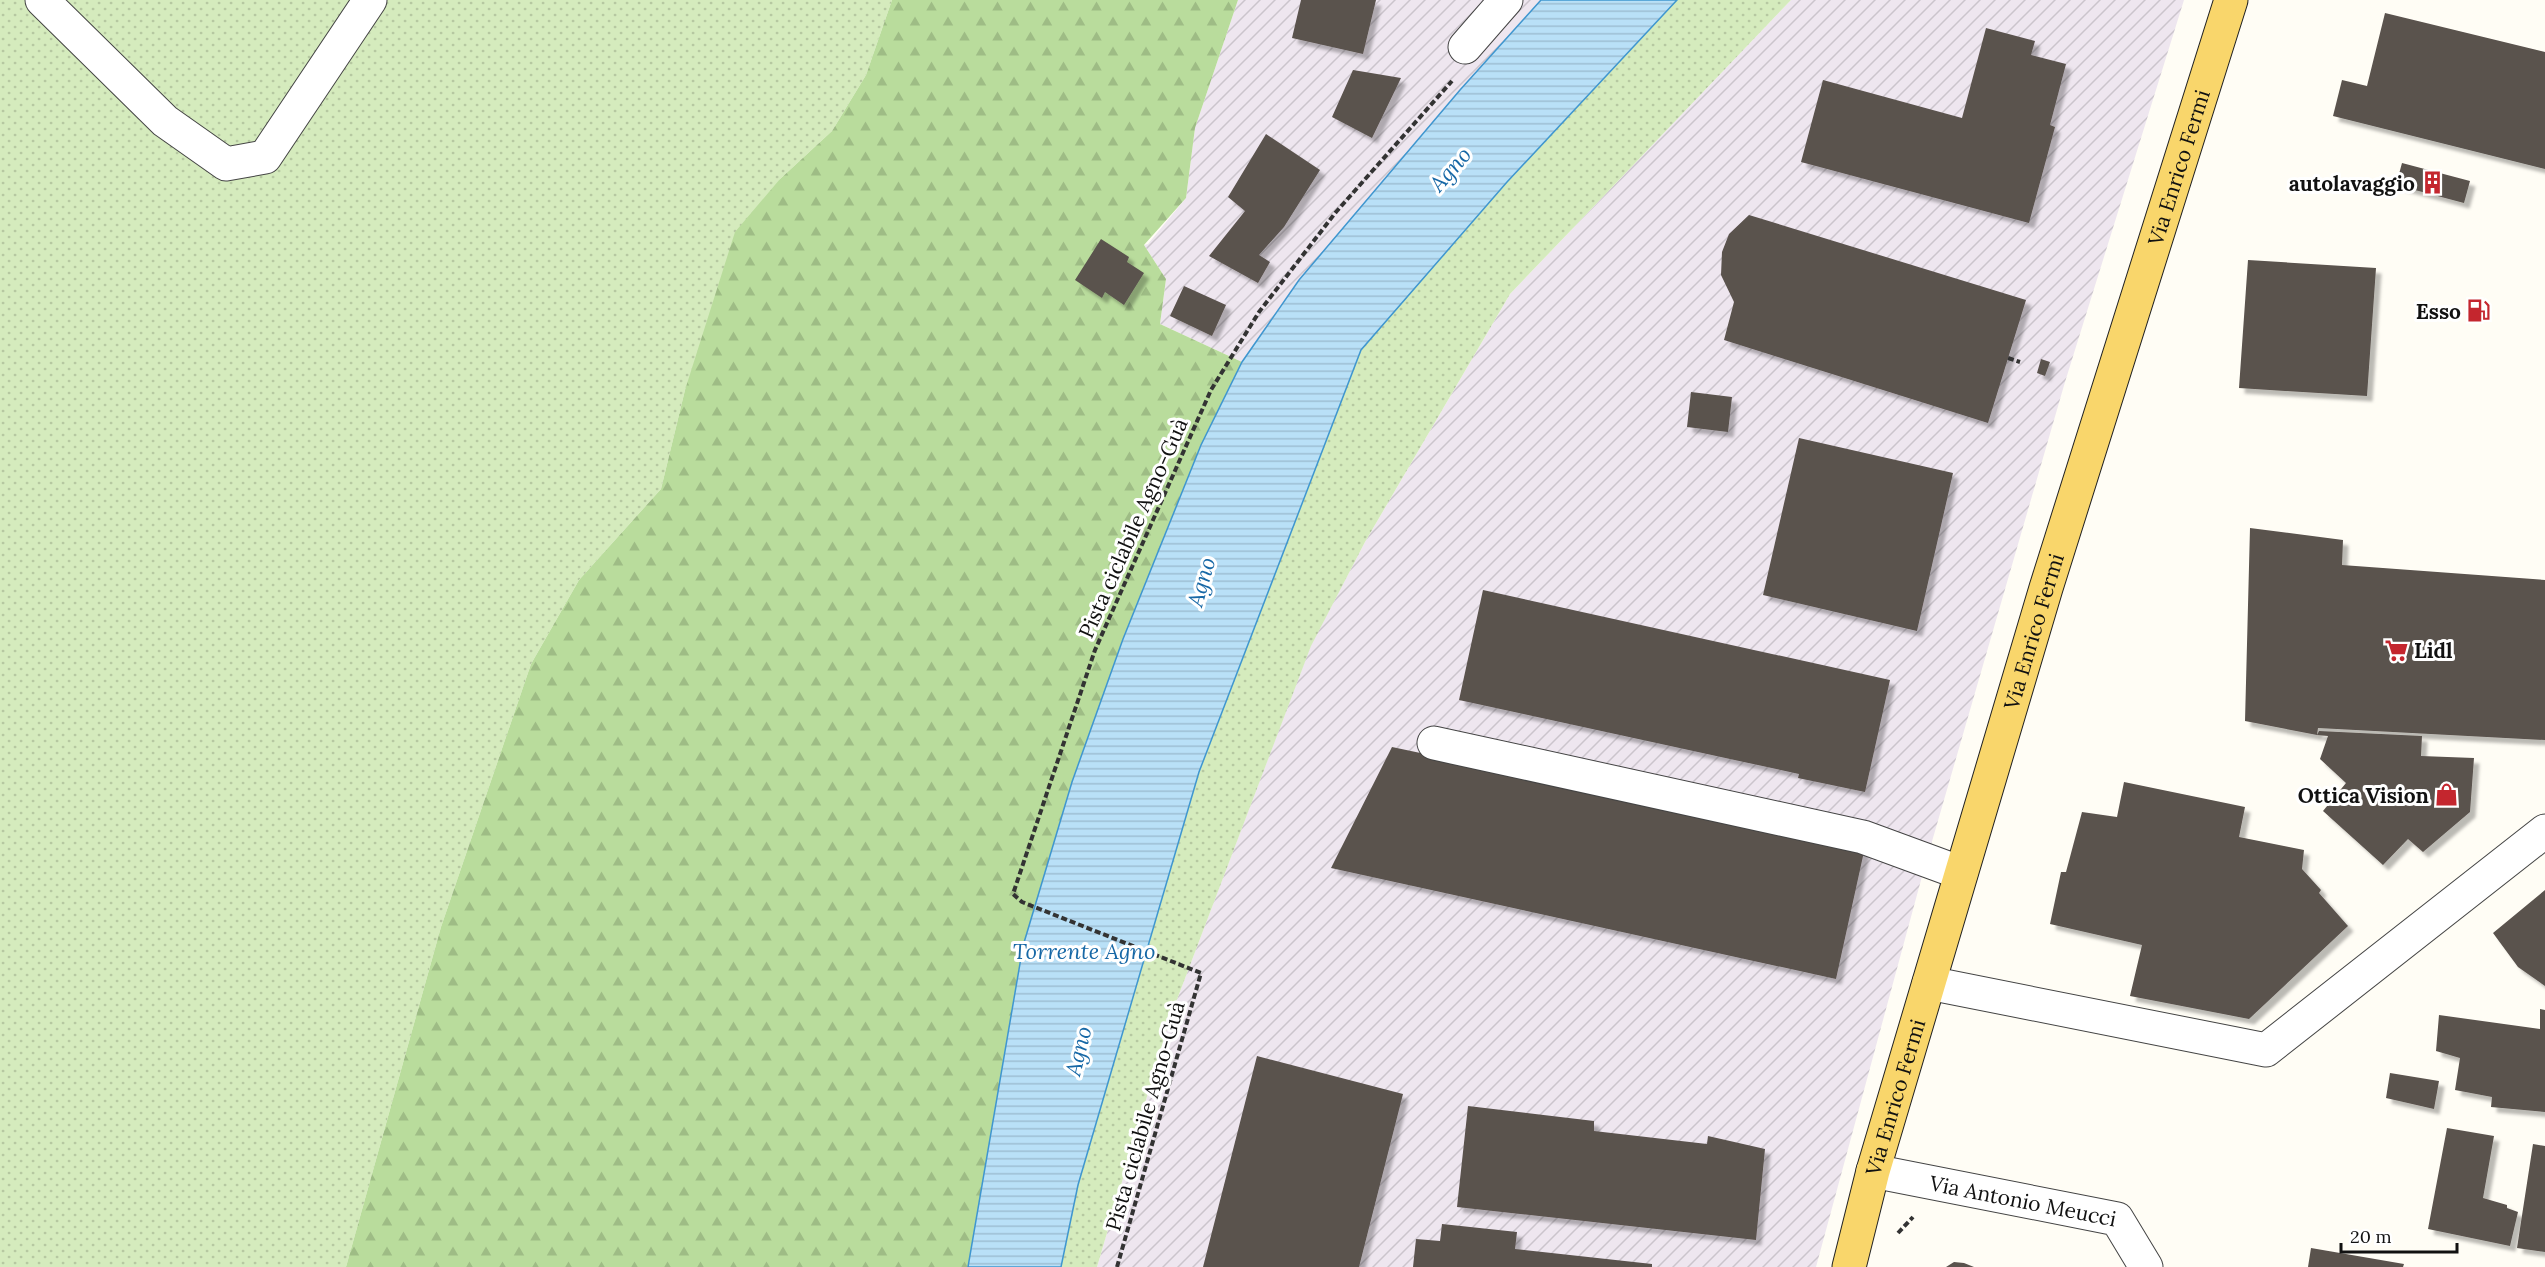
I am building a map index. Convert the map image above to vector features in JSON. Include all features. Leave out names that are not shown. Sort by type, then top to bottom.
[{"type":"main road","name":"Via Enrico Fermi","points":[[1849,1267],[1873,1172],[1961,873],[2082,472],[2231,0]]},
{"type":"street","points":[[42,0],[165,121],[226,164],[265,157],[370,0]]},
{"type":"street","points":[[1461,61],[1506,0]]},
{"type":"street","points":[[1434,743],[1863,837],[1961,873]]},
{"type":"street","points":[[1929,983],[2266,1050],[2545,831]]},
{"type":"street","name":"Via Antonio Meucci","points":[[1873,1172],[2117,1219],[2146,1267]]},
{"type":"path","name":"Pista ciclabile Agno-Guà","points":[[1118,1267],[1201,973],[1022,903],[1013,894],[1095,650],[1211,390],[1259,312],[1336,212],[1461,61]]},
{"type":"path","points":[[2008,358],[2020,362]]},
{"type":"shaded area","points":[[1238,0],[1541,0],[1460,90],[1299,280],[1242,362],[1160,324],[1166,279],[1144,245],[1148,244],[1186,198],[1195,128]]},
{"type":"shaded area","points":[[1791,0],[2184,0],[2065,382],[1924,869],[1816,1267],[1097,1267],[1170,1018],[1311,645],[1365,542],[1510,294]]},
{"type":"green space","points":[[0,0],[892,0],[866,75],[832,131],[780,179],[685,390],[661,489],[579,580],[531,664],[441,927],[346,1267],[0,1267]]},
{"type":"green space","points":[[892,0],[1238,0],[1195,128],[1186,198],[1144,245],[1166,279],[1160,324],[1242,362],[1201,445],[1123,639],[1072,782],[1023,946],[968,1267],[346,1267],[441,927],[531,664],[579,580],[661,489],[685,390],[735,232],[780,179],[832,131],[866,75]]},
{"type":"green space","points":[[1677,0],[1791,0],[1510,294],[1365,542],[1311,646],[1170,1018],[1097,1267],[1061,1267],[1078,1185],[1199,772],[1361,349],[1507,182]]},
{"type":"water","name":"Torrente Agno","points":[[1541,0],[1677,0],[1507,182],[1361,350],[1199,772],[1078,1185],[1061,1267],[968,1267],[1023,946],[1072,782],[1123,639],[1201,445],[1242,362],[1299,280],[1460,90]]},
{"type":"building","points":[[1301,0],[1376,0],[1363,54],[1292,38]]},
{"type":"building","points":[[2385,13],[2545,52],[2545,169],[2333,116],[2342,80],[2367,86]]},
{"type":"building","points":[[1986,28],[2035,41],[2031,55],[2066,64],[2050,125],[2055,127],[2029,223],[1801,162],[1823,80],[1962,118]]},
{"type":"building","points":[[1353,70],[1401,78],[1372,138],[1332,117]]},
{"type":"building","points":[[1266,134],[1320,170],[1284,227],[1259,255],[1270,262],[1258,283],[1209,256],[1245,211],[1228,197]]},
{"type":"building","name":"autolavaggio","points":[[2402,163],[2470,181],[2464,203],[2396,185]]},
{"type":"building","points":[[1749,215],[2026,300],[1988,423],[1724,340],[1734,302],[1721,275],[1722,252],[1729,234]]},
{"type":"building","points":[[1101,239],[1129,257],[1127,262],[1144,273],[1124,305],[1105,292],[1102,298],[1075,280]]},
{"type":"building","points":[[2248,260],[2376,268],[2367,396],[2239,388]]},
{"type":"building","points":[[1184,286],[1226,305],[1212,336],[1170,316]]},
{"type":"building","points":[[2041,359],[2050,362],[2045,376],[2037,373]]},
{"type":"building","points":[[1691,392],[1732,397],[1728,432],[1687,427]]},
{"type":"building","points":[[1799,438],[1953,473],[1917,631],[1763,595]]},
{"type":"building","name":"Lidl","points":[[2250,528],[2343,540],[2342,565],[2545,580],[2545,740],[2318,728],[2317,735],[2245,721]]},
{"type":"building","points":[[1483,590],[1890,680],[1865,792],[1798,778],[1799,774],[1459,700]]},
{"type":"building","points":[[2319,731],[2422,736],[2421,756],[2474,758],[2470,812],[2423,852],[2408,839],[2383,865],[2323,811],[2346,783],[2320,759],[2328,736],[2317,735]]},
{"type":"building","points":[[1392,747],[1865,847],[1836,979],[1331,868]]},
{"type":"building","points":[[2124,782],[2245,807],[2239,837],[2304,850],[2302,869],[2321,890],[2319,893],[2348,926],[2249,1019],[2130,996],[2142,945],[2050,924],[2061,872],[2066,872],[2082,812],[2117,817]]},
{"type":"building","points":[[2545,890],[2545,986],[2518,967],[2493,933]]},
{"type":"building","points":[[2540,1009],[2545,1010],[2545,1112],[2491,1107],[2492,1097],[2455,1090],[2460,1058],[2436,1051],[2439,1015],[2540,1029]]},
{"type":"building","points":[[1257,1056],[1403,1094],[1359,1267],[1203,1267]]},
{"type":"building","points":[[2390,1073],[2439,1081],[2434,1109],[2386,1098]]},
{"type":"building","points":[[1468,1106],[1594,1121],[1594,1131],[1707,1144],[1708,1136],[1765,1149],[1756,1240],[1457,1207]]},
{"type":"building","points":[[2447,1128],[2494,1136],[2483,1198],[2507,1205],[2507,1208],[2518,1212],[2510,1246],[2428,1229]]},
{"type":"building","points":[[2533,1144],[2545,1146],[2545,1252],[2517,1248]]},
{"type":"building","points":[[1442,1224],[1517,1232],[1515,1249],[1652,1264],[1652,1267],[1413,1267],[1416,1239],[1440,1241]]},
{"type":"building","points":[[2311,1248],[2404,1264],[2403,1267],[2308,1267]]},
{"type":"building","points":[[1954,1262],[1964,1263],[1974,1267],[1946,1267]]},
{"type":"place","name":"autolavaggio","points":[[2433,183]]},
{"type":"place","name":"Esso","points":[[2479,311]]},
{"type":"place","name":"Lidl","points":[[2396,650]]},
{"type":"place","name":"Ottica Vision","points":[[2447,795]]},
{"type":"water label","name":"Agno","points":[[1450,169]]},
{"type":"water label","name":"Agno","points":[[1201,582]]},
{"type":"water label","name":"Agno","points":[[1078,1051]]}]
